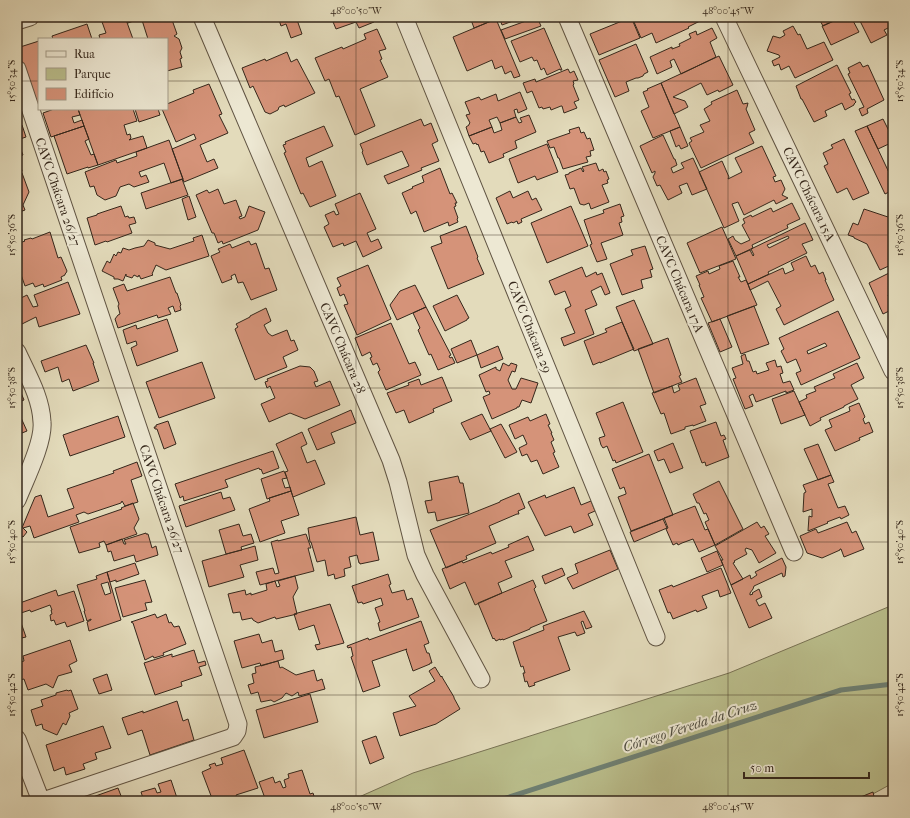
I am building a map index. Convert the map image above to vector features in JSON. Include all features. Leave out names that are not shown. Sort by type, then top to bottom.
[{"type":"street","points":[[17,21],[30,17]]},
{"type":"street","name":"CAVC Chácara 28","points":[[202,17],[391,460],[416,555],[480,679]]},
{"type":"street","name":"CAVC Chácara 29","points":[[404,17],[656,637]]},
{"type":"street","name":"CAVC Chácara 17A","points":[[567,17],[794,552]]},
{"type":"street","name":"CAVC Chácara 15A","points":[[724,17],[893,371]]},
{"type":"street","name":"CAVC Chácara 26/27","points":[[17,69],[238,724],[237,731],[233,737],[42,801],[17,739]]},
{"type":"street","points":[[17,352],[39,401],[43,422],[40,440],[17,500]]},
{"type":"green space","points":[[893,605],[893,783],[860,801],[350,801],[413,773],[729,673]]},
{"type":"building","points":[[107,17],[125,17],[133,38],[100,38],[99,35],[106,33],[101,19]]},
{"type":"building","points":[[126,17],[138,17],[139,19],[128,23]]},
{"type":"building","points":[[141,17],[171,17],[177,34],[174,36],[179,39],[182,48],[180,52],[182,58],[180,59],[182,67],[168,71],[168,38],[148,38]]},
{"type":"building","points":[[278,17],[296,17],[302,34],[291,38],[286,24],[281,26]]},
{"type":"building","points":[[331,17],[340,17],[341,19],[344,17],[372,17],[374,22],[359,28],[356,22],[336,29]]},
{"type":"building","points":[[470,17],[496,17],[496,19],[474,28]]},
{"type":"building","points":[[499,17],[524,17],[502,25]]},
{"type":"building","points":[[537,17],[541,26],[505,39],[501,30]]},
{"type":"building","points":[[615,17],[631,17],[640,38],[599,55],[590,34],[622,21],[616,21]]},
{"type":"building","points":[[645,17],[698,17],[700,21],[688,27],[689,28],[656,43],[652,33],[641,38],[634,22]]},
{"type":"building","points":[[818,17],[835,17],[833,18],[834,21],[823,26]]},
{"type":"building","points":[[842,17],[851,17],[859,32],[831,45],[822,26]]},
{"type":"building","points":[[858,17],[893,17],[893,38],[888,28],[884,30],[887,35],[871,43]]},
{"type":"building","points":[[496,19],[520,76],[514,78],[511,71],[505,74],[502,66],[495,69],[492,60],[467,71],[453,37]]},
{"type":"building","points":[[87,24],[92,38],[53,38],[52,36]]},
{"type":"building","points":[[793,26],[798,35],[800,34],[807,49],[824,42],[833,60],[795,78],[789,66],[781,70],[779,64],[774,66],[772,61],[780,57],[779,55],[767,51],[773,36],[780,38],[785,35],[783,31]]},
{"type":"building","points":[[544,28],[562,70],[560,69],[547,75],[544,68],[541,70],[537,60],[534,61],[532,57],[520,62],[511,41]]},
{"type":"building","points":[[712,28],[717,38],[710,42],[716,57],[681,74],[674,59],[670,61],[672,67],[657,74],[650,57],[672,47],[672,49],[680,46],[679,44],[691,38],[689,34],[696,31],[697,35]]},
{"type":"building","points":[[377,29],[386,49],[379,51],[382,59],[380,60],[388,77],[360,89],[375,126],[355,135],[339,96],[336,97],[329,79],[325,81],[315,58],[342,47],[343,49],[366,39],[364,34]]},
{"type":"building","points":[[38,41],[38,108],[17,52],[17,48]]},
{"type":"building","points":[[636,44],[648,72],[643,76],[626,82],[629,91],[615,97],[599,60]]},
{"type":"building","points":[[287,52],[291,62],[297,59],[315,93],[285,107],[284,105],[279,107],[278,110],[270,114],[265,112],[253,86],[250,88],[242,68],[265,59],[266,61]]},
{"type":"building","points":[[719,56],[733,85],[719,92],[718,90],[707,95],[701,83],[673,97],[685,101],[688,107],[674,114],[661,83]]},
{"type":"building","points":[[860,62],[863,67],[868,65],[884,100],[867,109],[868,113],[862,116],[859,109],[864,107],[848,74],[850,73],[848,68]]},
{"type":"building","points":[[837,65],[851,93],[849,94],[852,100],[854,99],[856,102],[854,105],[845,110],[842,103],[825,111],[827,116],[814,122],[801,99],[796,86]]},
{"type":"building","points":[[568,69],[570,73],[574,71],[578,80],[573,81],[573,85],[579,100],[574,102],[577,108],[564,113],[562,106],[551,110],[550,107],[543,109],[542,107],[539,108],[532,91],[527,93],[523,83],[535,79],[536,82]]},
{"type":"building","points":[[661,83],[680,127],[653,138],[641,111],[649,107],[643,92]]},
{"type":"building","points":[[209,84],[222,114],[219,115],[228,133],[200,145],[207,162],[214,159],[218,168],[184,182],[172,149],[196,139],[194,134],[176,142],[162,110],[168,110],[168,104],[194,93],[193,90]]},
{"type":"building","points":[[737,90],[743,104],[748,103],[746,109],[755,130],[749,133],[754,143],[701,168],[689,143],[692,141],[690,138],[704,132],[700,125],[710,121],[704,109],[712,104],[711,102]]},
{"type":"building","points":[[520,92],[527,109],[518,113],[517,109],[514,110],[516,117],[500,123],[497,117],[489,120],[492,127],[469,136],[466,127],[470,123],[466,115],[470,114],[465,102],[479,97],[481,100],[496,94],[498,101]]},
{"type":"building","points":[[51,110],[78,110],[80,115],[72,117],[74,123],[82,120],[84,126],[51,137],[43,113]]},
{"type":"building","points":[[78,110],[133,110],[137,121],[124,125],[127,135],[130,134],[131,138],[129,140],[143,136],[147,148],[98,165]]},
{"type":"building","points":[[135,110],[158,110],[160,115],[139,122]]},
{"type":"building","points":[[529,115],[536,132],[515,141],[517,148],[503,154],[504,157],[489,163],[484,151],[481,152],[478,144],[473,144],[469,136],[492,127],[494,133],[502,130],[500,123],[516,117],[519,123],[522,122],[520,118]]},
{"type":"building","points":[[421,119],[424,126],[431,123],[438,141],[432,144],[439,161],[421,168],[422,170],[388,184],[384,176],[409,166],[402,151],[367,165],[360,144]]},
{"type":"building","points":[[883,119],[893,142],[878,149],[867,126]]},
{"type":"building","points":[[22,125],[26,137],[17,140],[17,126]]},
{"type":"building","points":[[84,126],[89,139],[85,141],[91,155],[94,154],[98,165],[67,174],[54,136]]},
{"type":"building","points":[[324,126],[333,146],[306,158],[309,167],[322,161],[336,196],[310,207],[303,193],[301,194],[284,153],[286,152],[283,145],[286,144],[285,142]]},
{"type":"building","points":[[867,126],[893,181],[893,190],[885,194],[855,131]]},
{"type":"building","points":[[579,127],[581,133],[584,132],[587,139],[590,138],[594,150],[590,151],[591,156],[586,157],[588,162],[563,169],[554,147],[550,148],[547,141],[570,133],[569,130]]},
{"type":"building","points":[[680,127],[688,146],[681,149],[679,145],[676,147],[670,131]]},
{"type":"building","points":[[663,135],[677,165],[671,168],[673,173],[684,168],[681,163],[693,158],[707,189],[692,195],[687,183],[679,186],[682,193],[668,200],[660,185],[657,186],[653,177],[655,171],[652,173],[640,146]]},
{"type":"building","points":[[844,139],[869,193],[853,200],[847,188],[837,193],[824,166],[828,164],[823,153],[833,148],[831,145]]},
{"type":"building","points":[[17,140],[23,155],[18,157],[22,171],[17,173]]},
{"type":"building","points":[[169,140],[183,179],[171,183],[164,163],[139,172],[141,177],[146,175],[149,182],[134,187],[129,184],[120,187],[116,196],[105,200],[97,195],[94,186],[90,187],[85,172],[116,160],[117,163],[137,156],[136,152]]},
{"type":"building","points":[[547,144],[558,172],[537,180],[535,176],[518,183],[509,159]]},
{"type":"building","points":[[762,146],[776,176],[773,177],[775,182],[781,180],[785,189],[782,195],[788,198],[776,204],[774,200],[744,215],[738,202],[732,204],[739,221],[724,228],[699,172],[722,161],[729,177],[728,179],[742,172],[735,158]]},
{"type":"building","points":[[596,163],[599,171],[603,169],[604,172],[606,171],[609,179],[607,180],[608,183],[602,185],[609,202],[591,209],[589,203],[584,205],[580,204],[574,188],[570,189],[565,175],[581,168],[583,172],[582,167]]},
{"type":"building","points":[[440,168],[450,194],[452,193],[457,203],[455,203],[456,206],[454,207],[458,222],[449,226],[448,222],[424,232],[416,211],[411,214],[402,193],[424,182],[422,176]]},
{"type":"building","points":[[22,173],[29,192],[23,205],[25,210],[17,213],[17,175]]},
{"type":"building","points":[[182,179],[188,195],[146,209],[141,193]]},
{"type":"building","points":[[218,189],[224,204],[236,200],[242,216],[239,217],[240,219],[245,217],[249,206],[265,212],[258,230],[223,244],[222,241],[218,243],[214,233],[212,233],[196,195],[207,190],[209,193]]},
{"type":"building","points":[[510,191],[513,198],[528,191],[532,200],[536,198],[542,210],[521,219],[522,222],[518,224],[517,221],[507,224],[496,198]]},
{"type":"building","points":[[360,193],[376,229],[367,233],[371,242],[378,239],[382,248],[363,257],[356,241],[344,246],[343,243],[333,247],[324,227],[329,224],[325,215],[334,211],[336,215],[339,214],[335,204]]},
{"type":"building","points":[[189,196],[196,217],[188,220],[182,199]]},
{"type":"building","points":[[792,203],[800,219],[787,225],[788,228],[752,245],[753,248],[736,256],[728,239],[733,236],[735,240],[741,244],[750,240],[742,225],[745,223],[743,219],[751,215],[752,217],[771,208],[773,212]]},
{"type":"building","points":[[620,204],[624,216],[621,217],[622,222],[619,223],[623,235],[601,243],[607,259],[597,262],[590,245],[592,244],[584,220],[604,213],[603,210]]},
{"type":"building","points":[[121,206],[125,217],[134,217],[136,223],[129,225],[132,233],[95,245],[87,218]]},
{"type":"building","points":[[571,206],[588,246],[547,263],[531,223]]},
{"type":"building","points":[[864,209],[891,218],[893,223],[893,264],[880,270],[867,244],[848,235],[853,223],[858,225]]},
{"type":"building","points":[[805,223],[813,240],[802,244],[807,253],[768,272],[769,274],[748,284],[736,256],[750,250],[753,256],[754,255],[751,249]],"holes":[[[788,236],[789,238],[769,248],[767,245]]]},
{"type":"building","points":[[466,226],[484,274],[448,289],[431,247],[442,243],[440,236]]},
{"type":"building","points":[[722,227],[736,259],[700,273],[687,243]]},
{"type":"building","points":[[50,232],[58,258],[61,257],[67,271],[65,275],[61,277],[62,280],[44,287],[43,284],[35,287],[33,283],[25,286],[19,269],[18,270],[17,268],[17,244],[25,241],[24,240],[32,239]]},
{"type":"building","points":[[202,235],[209,256],[166,270],[156,265],[152,274],[153,275],[141,279],[139,275],[138,277],[134,275],[132,278],[126,276],[126,274],[123,281],[114,279],[114,277],[102,271],[107,261],[110,263],[114,254],[116,256],[118,252],[121,253],[123,248],[129,250],[144,246],[148,240],[155,243],[155,245],[170,249],[194,241],[193,238]]},
{"type":"building","points":[[249,241],[251,245],[256,243],[265,269],[269,268],[277,290],[251,300],[243,282],[238,283],[235,274],[231,276],[232,279],[222,283],[211,256],[220,252],[218,249],[230,244],[232,248]]},
{"type":"building","points":[[645,246],[653,269],[650,270],[652,277],[641,280],[643,288],[622,295],[610,264],[633,255],[631,250]]},
{"type":"building","points":[[806,256],[811,267],[815,265],[819,274],[823,272],[834,300],[784,325],[776,309],[781,306],[768,281],[750,290],[748,284],[783,268],[785,274],[794,270],[791,263]]},
{"type":"building","points":[[733,261],[740,277],[738,277],[741,282],[746,280],[757,305],[712,322],[701,298],[704,297],[696,276],[708,271],[709,274],[720,269],[719,266]]},
{"type":"building","points":[[368,265],[391,319],[357,335],[344,305],[348,304],[344,294],[340,296],[337,288],[341,286],[337,278]]},
{"type":"building","points":[[582,267],[586,277],[596,272],[597,275],[602,273],[610,293],[605,295],[601,286],[591,291],[597,305],[585,310],[594,334],[564,346],[561,338],[575,333],[565,309],[571,306],[565,291],[555,295],[549,281]]},
{"type":"building","points":[[893,271],[893,293],[888,295],[893,305],[893,309],[883,314],[869,283]]},
{"type":"building","points":[[170,277],[181,305],[181,310],[175,312],[173,306],[168,308],[171,314],[158,318],[157,315],[118,328],[115,319],[120,314],[119,304],[113,288],[124,284],[127,291]]},
{"type":"building","points":[[68,282],[80,314],[39,327],[36,317],[20,325],[17,318],[17,300],[27,295],[33,307],[38,306],[34,295]]},
{"type":"building","points":[[415,285],[426,307],[397,320],[390,305],[400,291]]},
{"type":"building","points":[[457,295],[469,318],[445,331],[433,306]]},
{"type":"building","points":[[634,300],[653,344],[634,351],[616,307]]},
{"type":"building","points":[[754,306],[769,344],[741,354],[727,316]]},
{"type":"building","points":[[426,307],[451,355],[449,356],[450,358],[452,357],[455,363],[438,370],[431,354],[429,355],[418,330],[420,328],[413,313]]},
{"type":"building","points":[[266,308],[271,321],[264,325],[268,333],[272,336],[287,330],[291,341],[294,340],[298,350],[283,357],[287,367],[255,380],[235,329],[238,327],[236,324]]},
{"type":"building","points":[[838,311],[860,358],[801,385],[796,373],[801,371],[796,359],[787,363],[781,351],[784,349],[779,338]],"holes":[[[825,343],[827,346],[808,354],[807,351]]]},
{"type":"building","points":[[167,319],[178,351],[137,366],[131,348],[137,345],[136,341],[127,344],[123,330],[136,325],[137,329]]},
{"type":"building","points":[[720,319],[732,347],[720,352],[708,323]]},
{"type":"building","points":[[622,322],[634,349],[593,365],[584,341],[607,332],[605,329]]},
{"type":"building","points":[[391,323],[409,364],[415,362],[421,375],[386,390],[378,372],[380,370],[377,363],[373,365],[370,358],[372,357],[370,352],[362,356],[355,338]]},
{"type":"building","points":[[668,338],[682,382],[654,393],[638,349]]},
{"type":"building","points":[[471,340],[477,355],[457,363],[451,349]]},
{"type":"building","points":[[86,345],[94,363],[99,381],[73,391],[69,379],[62,382],[58,367],[45,372],[41,361]]},
{"type":"building","points":[[498,346],[503,359],[481,368],[477,355]]},
{"type":"building","points":[[745,354],[753,372],[756,371],[757,374],[769,370],[766,363],[775,360],[777,367],[781,366],[783,373],[780,374],[783,383],[790,381],[794,390],[786,393],[786,391],[756,402],[753,394],[749,396],[753,406],[745,409],[733,379],[736,378],[732,368],[743,364],[741,356]]},
{"type":"building","points":[[202,362],[215,398],[159,418],[146,382]]},
{"type":"building","points":[[503,363],[509,366],[511,363],[517,365],[515,372],[512,371],[508,380],[512,389],[516,389],[521,378],[538,383],[531,403],[522,400],[519,407],[492,419],[483,397],[490,394],[489,391],[486,392],[479,375],[496,367],[496,369],[500,371]]},
{"type":"building","points":[[857,363],[864,378],[851,385],[858,399],[820,418],[821,420],[810,426],[799,402],[807,398],[806,395],[816,391],[814,387],[835,378],[833,374]]},
{"type":"building","points":[[300,366],[310,367],[314,371],[318,381],[314,382],[316,387],[330,381],[340,405],[305,419],[290,413],[269,422],[261,404],[275,398],[270,386],[267,388],[265,382],[268,381],[267,379]]},
{"type":"building","points":[[442,377],[452,401],[433,409],[434,412],[409,423],[404,410],[396,413],[387,393],[409,385],[408,383],[419,379],[421,385]]},
{"type":"building","points":[[696,378],[706,404],[700,406],[706,421],[693,426],[685,427],[685,429],[671,434],[664,413],[661,414],[652,393],[672,386],[674,393],[680,390],[678,385]]},
{"type":"building","points":[[17,383],[24,400],[17,403]]},
{"type":"building","points":[[794,391],[805,415],[781,424],[772,399]]},
{"type":"building","points":[[623,402],[643,452],[616,463],[615,460],[613,461],[607,446],[603,448],[601,445],[599,438],[605,436],[596,413]]},
{"type":"building","points":[[859,403],[865,417],[863,419],[865,424],[869,422],[873,432],[859,438],[860,440],[835,451],[825,430],[832,427],[829,420],[850,411],[849,407]]},
{"type":"building","points":[[17,409],[27,431],[17,435]]},
{"type":"building","points":[[351,410],[356,423],[331,433],[335,443],[317,450],[308,429]]},
{"type":"building","points":[[482,414],[491,431],[470,440],[461,423]]},
{"type":"building","points":[[546,414],[550,424],[548,425],[554,440],[551,442],[555,452],[553,453],[559,467],[543,474],[537,460],[531,462],[527,454],[522,456],[519,448],[527,444],[523,435],[515,439],[509,425],[528,417],[530,421]]},
{"type":"building","points":[[118,416],[125,437],[70,456],[63,435]]},
{"type":"building","points":[[168,421],[176,444],[164,449],[157,429],[154,427]]},
{"type":"building","points":[[716,422],[721,436],[724,435],[726,439],[723,440],[729,457],[706,466],[705,462],[702,463],[690,431]]},
{"type":"building","points":[[501,424],[517,452],[505,458],[490,429]]},
{"type":"building","points":[[302,432],[307,444],[301,447],[307,463],[315,460],[325,484],[293,497],[285,472],[288,471],[276,444]]},
{"type":"building","points":[[673,443],[683,468],[670,473],[664,459],[658,461],[654,451]]},
{"type":"building","points":[[818,444],[831,475],[818,480],[804,449]]},
{"type":"building","points":[[273,451],[279,468],[263,474],[259,468],[225,480],[228,487],[184,501],[183,496],[180,498],[175,484]]},
{"type":"building","points":[[649,454],[673,515],[631,531],[618,497],[626,493],[624,487],[620,489],[612,469]]},
{"type":"building","points":[[137,462],[142,476],[131,480],[138,502],[125,506],[122,501],[121,503],[88,514],[84,512],[76,515],[79,522],[34,538],[30,526],[23,528],[27,532],[23,537],[19,535],[35,497],[41,495],[48,517],[74,508],[67,489],[114,473],[113,471]]},
{"type":"building","points":[[284,471],[287,478],[282,479],[285,488],[290,487],[291,491],[267,499],[261,479]]},
{"type":"building","points":[[831,475],[834,482],[828,484],[838,508],[845,506],[849,515],[841,519],[840,517],[827,522],[828,523],[808,531],[809,516],[812,517],[812,509],[803,512],[804,493],[806,492],[803,485]]},
{"type":"building","points":[[458,476],[460,483],[463,483],[469,513],[437,521],[435,512],[428,513],[425,501],[432,500],[429,482]]},
{"type":"building","points":[[719,481],[743,529],[715,545],[705,522],[709,520],[706,513],[704,514],[693,494]]},
{"type":"building","points":[[574,487],[581,505],[591,501],[595,511],[588,514],[593,525],[574,533],[571,526],[545,536],[528,502],[545,495],[546,498]]},
{"type":"building","points":[[291,491],[299,515],[281,521],[285,533],[260,542],[249,509],[270,501],[269,498]]},
{"type":"building","points":[[221,492],[223,499],[230,497],[235,510],[186,527],[179,506]]},
{"type":"building","points":[[519,493],[525,508],[518,511],[519,514],[489,526],[496,543],[466,556],[467,559],[446,568],[430,530]]},
{"type":"building","points":[[133,503],[139,519],[134,528],[137,534],[106,545],[104,541],[99,543],[100,547],[79,553],[70,527],[122,509],[121,508]]},
{"type":"building","points":[[695,506],[705,530],[708,529],[715,545],[699,552],[693,539],[678,545],[677,543],[673,545],[666,529],[668,528],[664,518]]},
{"type":"building","points":[[356,517],[360,535],[373,532],[379,560],[360,564],[357,555],[349,557],[351,567],[344,569],[345,576],[335,579],[334,574],[328,576],[325,560],[317,562],[310,542],[308,528]]},
{"type":"building","points":[[663,519],[667,528],[634,542],[630,532]]},
{"type":"building","points":[[757,522],[761,528],[764,526],[769,534],[765,536],[776,553],[759,563],[752,550],[746,548],[745,550],[747,554],[733,563],[743,579],[731,585],[721,560],[723,560],[715,546]]},
{"type":"building","points":[[847,522],[852,533],[856,531],[864,549],[844,557],[841,549],[822,558],[807,553],[800,536],[816,529],[818,533]]},
{"type":"building","points":[[239,524],[243,536],[251,534],[254,543],[241,547],[242,550],[226,554],[219,530]]},
{"type":"building","points":[[146,533],[148,534],[152,548],[156,546],[158,555],[136,562],[134,555],[114,561],[111,551],[108,552],[106,545],[122,539],[124,544],[126,544],[124,540]]},
{"type":"building","points":[[306,534],[311,548],[308,548],[314,571],[260,585],[256,572],[273,568],[275,574],[279,573],[271,542]]},
{"type":"building","points":[[528,536],[534,550],[505,561],[512,577],[498,583],[502,593],[475,605],[465,582],[450,589],[442,569],[462,561],[463,563],[491,552],[492,554],[509,547],[508,545]]},
{"type":"building","points":[[255,546],[258,560],[240,565],[244,577],[209,587],[202,561]]},
{"type":"building","points":[[610,550],[618,569],[573,589],[567,578],[578,573],[575,564]]},
{"type":"building","points":[[717,551],[723,565],[707,572],[701,558]]},
{"type":"building","points":[[782,558],[786,567],[785,576],[783,577],[782,573],[754,586],[750,593],[750,595],[753,594],[752,593],[759,589],[762,597],[756,600],[759,606],[765,603],[772,618],[749,628],[731,585],[750,575],[751,579],[757,575],[755,572]]},
{"type":"building","points":[[135,563],[139,574],[116,582],[116,580],[110,582],[107,572]]},
{"type":"building","points":[[562,568],[565,575],[545,584],[542,576]]},
{"type":"building","points":[[721,568],[731,593],[720,597],[718,590],[702,596],[707,608],[697,612],[696,610],[673,619],[670,612],[668,613],[659,590],[672,585],[673,587]]},
{"type":"building","points":[[107,572],[121,620],[89,631],[87,622],[91,619],[87,621],[77,585],[97,579],[96,576]],"holes":[[[108,582],[111,593],[105,595],[101,584]]]},
{"type":"building","points":[[388,574],[391,584],[389,585],[392,593],[404,590],[407,600],[412,598],[419,617],[380,631],[378,623],[380,622],[375,608],[383,605],[381,598],[363,604],[362,602],[358,603],[352,586]]},
{"type":"building","points":[[295,576],[298,588],[293,597],[297,614],[276,619],[275,617],[258,623],[252,618],[242,620],[240,612],[233,613],[228,594],[245,590],[246,595],[251,593],[251,595],[267,590],[266,584],[275,581],[277,587],[280,586],[278,581]]},
{"type":"building","points":[[145,580],[152,602],[145,603],[147,610],[123,617],[115,588]]},
{"type":"building","points":[[533,580],[536,587],[534,589],[547,621],[503,640],[500,639],[496,641],[494,638],[493,639],[478,603]]},
{"type":"building","points":[[56,590],[58,596],[74,591],[84,621],[67,627],[65,622],[56,625],[54,620],[51,621],[50,615],[52,614],[52,610],[50,605],[31,612],[30,610],[18,614],[26,637],[17,639],[17,604]]},
{"type":"building","points":[[330,604],[344,643],[317,650],[315,645],[320,644],[314,625],[299,630],[294,614]]},
{"type":"building","points":[[584,611],[592,627],[586,629],[583,621],[581,622],[585,633],[577,636],[575,632],[558,637],[570,670],[534,683],[535,685],[529,687],[527,681],[525,682],[523,666],[521,667],[513,642],[544,630],[543,626]]},
{"type":"building","points":[[155,614],[157,618],[166,614],[169,623],[171,622],[174,627],[179,626],[186,644],[163,653],[164,655],[154,658],[153,656],[145,660],[133,623],[131,622]]},
{"type":"building","points":[[421,621],[429,643],[424,645],[427,653],[429,653],[432,663],[413,671],[406,650],[407,649],[372,661],[380,686],[363,692],[351,657],[353,656],[351,647],[348,648],[347,646],[368,638],[369,640]]},
{"type":"building","points":[[259,634],[262,643],[272,640],[275,652],[282,650],[284,659],[261,666],[260,663],[242,668],[234,641]]},
{"type":"building","points":[[70,640],[77,661],[69,665],[72,672],[58,676],[53,688],[46,684],[28,690],[24,679],[20,680],[17,672],[17,663],[24,661],[23,656]]},
{"type":"building","points":[[194,650],[198,663],[205,661],[206,665],[199,667],[202,675],[181,682],[182,686],[155,695],[144,663],[172,654],[172,657]]},
{"type":"building","points":[[278,661],[280,668],[282,667],[296,675],[314,670],[317,681],[322,679],[325,689],[299,696],[298,692],[292,696],[286,693],[282,698],[274,702],[271,700],[261,702],[258,692],[251,694],[248,685],[254,683],[252,674],[256,673],[255,667]]},
{"type":"building","points":[[435,667],[441,677],[442,676],[460,709],[436,724],[400,736],[393,713],[416,706],[409,696],[435,681],[429,671]]},
{"type":"building","points":[[107,674],[112,690],[99,694],[93,679]]},
{"type":"building","points":[[67,690],[71,690],[78,709],[69,713],[70,716],[66,725],[63,723],[57,735],[43,729],[42,724],[36,726],[31,710],[43,706],[41,700]]},
{"type":"building","points":[[310,694],[318,722],[264,738],[256,710]]},
{"type":"building","points":[[177,701],[183,721],[188,719],[194,740],[150,755],[142,730],[128,735],[122,718],[143,711],[143,713]]},
{"type":"building","points":[[103,726],[111,748],[95,753],[97,759],[83,764],[85,769],[66,775],[64,767],[54,771],[46,745]]},
{"type":"building","points":[[376,736],[384,758],[370,764],[362,741]]},
{"type":"building","points":[[244,750],[258,788],[236,795],[238,801],[213,801],[202,772],[211,768],[209,765],[215,763],[216,766],[223,764],[221,758]]},
{"type":"building","points":[[302,770],[310,794],[313,793],[315,799],[308,801],[293,801],[291,798],[286,801],[266,801],[259,782],[273,777],[275,783],[280,781],[283,788],[286,787],[284,780],[289,778],[288,774]]},
{"type":"building","points":[[171,780],[178,801],[144,801],[141,792],[155,788],[157,793],[161,792],[158,784]]},
{"type":"building","points":[[118,788],[123,801],[91,801],[90,798]]},
{"type":"building","points":[[873,792],[875,801],[851,801]]},
{"type":"waterway","name":"Córrego Vereda da Cruz","points":[[497,801],[841,690],[893,684]]}]
